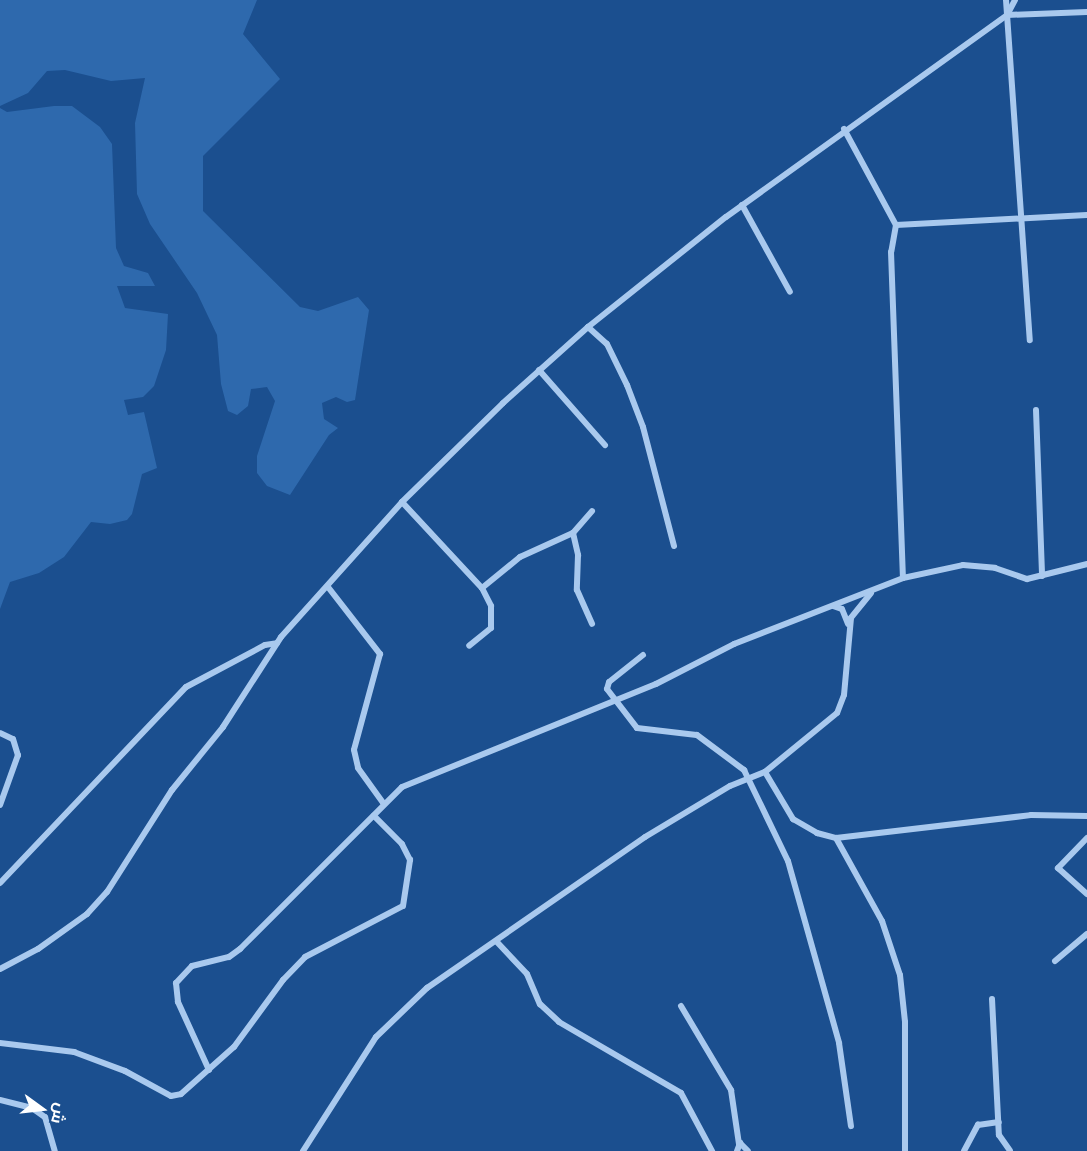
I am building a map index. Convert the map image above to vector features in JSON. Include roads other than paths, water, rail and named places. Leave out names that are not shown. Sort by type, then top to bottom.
[{"type":"street","points":[[1006,0],[1029,340]]},
{"type":"street","points":[[0,969],[39,949],[87,914],[107,892],[158,809],[223,727],[277,643],[402,502],[539,370],[588,327],[742,205],[844,129],[1007,15],[1015,0]]},
{"type":"street","points":[[1007,15],[1087,12]]},
{"type":"street","points":[[844,129],[896,225],[891,252],[903,578]]},
{"type":"street","points":[[742,205],[790,292]]},
{"type":"street","points":[[896,225],[1087,215]]},
{"type":"street","points":[[588,327],[607,344],[627,385],[643,427],[674,546]]},
{"type":"street","points":[[539,370],[604,444]]},
{"type":"street","points":[[1036,410],[1042,576]]},
{"type":"street","points":[[402,502],[482,588],[494,620],[491,628],[469,646]]},
{"type":"street","points":[[482,588],[520,557],[573,533],[592,511]]},
{"type":"street","points":[[573,533],[578,555],[577,590],[592,624]]},
{"type":"street","points":[[209,1070],[178,1002],[176,983],[192,966],[228,957],[240,949],[402,787],[429,773],[491,753],[656,684],[734,644],[903,578],[963,565],[995,568],[1027,579],[1087,564]]},
{"type":"street","points":[[328,587],[380,654],[354,750],[358,768],[384,804]]},
{"type":"street","points":[[303,1151],[376,1037],[427,988],[645,837],[765,772],[837,713],[844,695],[849,627],[855,611],[873,590]]},
{"type":"street","points":[[832,606],[842,609],[849,627]]},
{"type":"street","points":[[0,882],[186,687],[265,645],[277,643]]},
{"type":"street","points":[[643,655],[608,684],[607,689],[637,728],[697,735],[751,778],[760,808],[788,861],[814,943],[839,1043],[851,1126]]},
{"type":"street","points":[[0,733],[13,739],[18,755],[0,805]]},
{"type":"street","points":[[765,772],[793,819],[817,833],[836,838],[1031,815],[1087,816]]},
{"type":"street","points":[[0,1043],[75,1052],[119,1068],[171,1096],[181,1094],[234,1047],[283,980],[306,957],[403,906],[410,860],[402,844],[374,816]]},
{"type":"street","points":[[836,838],[882,921],[900,975],[905,1022],[905,1151]]},
{"type":"street","points":[[1087,838],[1058,868],[1087,894]]},
{"type":"street","points":[[1055,961],[1087,934]]},
{"type":"street","points":[[496,940],[527,974],[540,1004],[559,1022],[681,1093],[712,1151]]},
{"type":"street","points":[[992,999],[999,1135],[1010,1151]]},
{"type":"street","points":[[681,1006],[730,1090],[738,1147],[748,1151]]},
{"type":"street","points":[[0,1100],[32,1108],[45,1117],[55,1151]]},
{"type":"street","points":[[964,1151],[978,1125],[999,1122]]}]
